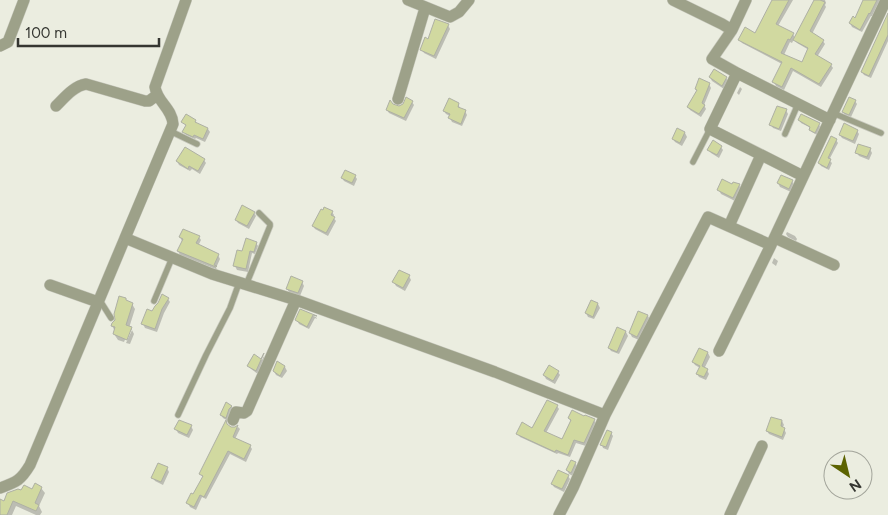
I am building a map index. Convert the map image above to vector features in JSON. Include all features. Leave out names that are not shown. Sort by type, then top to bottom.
[{"type":"street","points":[[0,46],[8,42],[24,0]]},
{"type":"street","points":[[0,488],[16,482],[24,476],[30,465],[173,124],[170,111],[157,95],[155,87],[186,0]]},
{"type":"street","points":[[408,0],[450,17],[459,12],[468,0]]},
{"type":"street","points":[[673,0],[732,30]]},
{"type":"street","points":[[746,0],[732,30],[712,59],[798,104],[831,116]]},
{"type":"street","points":[[719,351],[773,241],[886,0]]},
{"type":"street","points":[[398,99],[425,8]]},
{"type":"street","points":[[737,73],[710,129],[803,176]]},
{"type":"street","points":[[56,106],[74,88],[86,84],[145,101],[157,95]]},
{"type":"street","points":[[729,226],[761,155]]},
{"type":"street","points":[[559,515],[605,415],[708,217],[834,265]]},
{"type":"street","points":[[125,238],[212,274],[296,300],[494,372],[605,415]]},
{"type":"street","points":[[50,284],[98,300]]},
{"type":"street","points":[[233,420],[236,412],[244,413],[247,411],[296,300]]},
{"type":"street","points":[[730,515],[762,446]]},
{"type":"lane","points":[[785,134],[798,104]]},
{"type":"lane","points":[[831,116],[881,133]]},
{"type":"lane","points":[[693,162],[710,129]]},
{"type":"lane","points":[[170,131],[197,144]]},
{"type":"lane","points":[[178,416],[270,226],[259,213]]},
{"type":"lane","points":[[154,301],[172,258]]},
{"type":"lane","points":[[98,300],[111,318]]},
{"type":"building","points":[[772,0],[789,0],[776,24],[794,33],[790,40],[788,39],[781,53],[802,62],[808,48],[793,40],[814,0],[825,2],[810,31],[824,40],[815,54],[832,64],[819,84],[791,68],[782,87],[772,82],[782,62],[738,40],[745,27],[755,33]]},
{"type":"building","points":[[863,0],[877,0],[860,30],[849,23],[853,16],[855,18]]},
{"type":"building","points":[[888,13],[888,35],[869,76],[861,72]]},
{"type":"building","points":[[435,19],[449,24],[434,56],[420,50],[425,37],[428,39]]},
{"type":"building","points":[[714,69],[727,77],[722,86],[709,77]]},
{"type":"building","points":[[699,78],[710,83],[702,103],[705,105],[699,114],[687,107],[697,90],[695,89]]},
{"type":"building","points":[[406,97],[413,101],[404,118],[386,110],[390,100],[393,104],[399,106],[403,104]]},
{"type":"building","points":[[849,97],[856,100],[849,115],[842,112]]},
{"type":"building","points":[[449,98],[459,103],[458,107],[466,110],[461,124],[448,118],[450,114],[443,111]]},
{"type":"building","points":[[777,106],[787,109],[779,129],[769,125]]},
{"type":"building","points":[[186,114],[196,120],[195,122],[208,128],[203,139],[182,132],[186,125],[181,122]]},
{"type":"building","points":[[801,114],[820,123],[815,133],[809,130],[810,127],[798,120]]},
{"type":"building","points":[[844,123],[858,130],[853,141],[839,135]]},
{"type":"building","points":[[677,128],[685,132],[680,143],[672,139]]},
{"type":"building","points":[[831,136],[837,139],[828,158],[831,159],[827,168],[818,163]]},
{"type":"building","points":[[713,140],[722,146],[717,155],[707,150]]},
{"type":"building","points":[[858,144],[871,148],[867,157],[855,153]]},
{"type":"building","points":[[185,147],[205,159],[198,171],[189,166],[188,169],[176,161]]},
{"type":"building","points":[[345,170],[356,175],[352,183],[341,178]]},
{"type":"building","points":[[781,175],[793,180],[789,189],[777,183]]},
{"type":"building","points":[[722,179],[732,184],[733,182],[740,184],[733,198],[717,190]]},
{"type":"building","points":[[242,205],[255,212],[247,226],[235,220]]},
{"type":"building","points":[[324,207],[333,211],[331,215],[335,217],[326,233],[312,226]]},
{"type":"building","points":[[183,229],[200,236],[196,243],[219,254],[214,265],[216,267],[177,251],[183,239],[179,237]]},
{"type":"building","points":[[246,238],[257,242],[254,252],[250,251],[246,269],[233,266],[237,250],[242,251]]},
{"type":"building","points":[[399,270],[410,275],[403,288],[392,282]]},
{"type":"building","points":[[291,276],[303,281],[298,293],[286,289]]},
{"type":"building","points":[[162,294],[169,298],[162,309],[155,329],[141,324],[147,309],[152,311]]},
{"type":"building","points":[[119,296],[133,303],[126,325],[132,327],[127,340],[113,334],[115,327],[111,326],[115,320],[114,314]]},
{"type":"building","points":[[591,300],[598,303],[593,317],[585,313]]},
{"type":"building","points":[[300,309],[317,316],[313,315],[307,327],[295,320]]},
{"type":"building","points":[[638,311],[648,315],[637,337],[629,333]]},
{"type":"building","points":[[617,327],[626,331],[617,352],[608,348]]},
{"type":"building","points":[[699,348],[708,352],[702,366],[708,369],[704,377],[696,374],[700,366],[692,362]]},
{"type":"building","points":[[264,353],[256,371],[247,366],[254,354],[261,359]]},
{"type":"building","points":[[277,361],[285,366],[280,376],[273,371]]},
{"type":"building","points":[[549,365],[559,371],[553,381],[543,375]]},
{"type":"building","points":[[547,400],[558,405],[544,431],[562,439],[571,420],[568,418],[572,410],[595,419],[584,443],[574,440],[568,455],[556,450],[555,452],[516,434],[522,422],[532,428]]},
{"type":"building","points":[[226,402],[232,406],[226,418],[220,415]]},
{"type":"building","points":[[771,417],[782,420],[781,426],[785,428],[782,437],[766,431]]},
{"type":"building","points":[[179,420],[192,425],[187,435],[174,429]]},
{"type":"building","points":[[226,420],[227,424],[231,427],[238,425],[233,437],[251,445],[244,459],[228,451],[204,497],[200,495],[194,507],[186,503],[203,476],[199,474]]},
{"type":"building","points":[[607,430],[612,432],[606,447],[600,445]]},
{"type":"building","points":[[571,460],[576,462],[571,473],[566,470]]},
{"type":"building","points":[[158,463],[168,467],[161,482],[151,478]]},
{"type":"building","points":[[558,470],[569,475],[562,489],[551,484]]},
{"type":"building","points":[[35,483],[42,487],[35,503],[39,505],[36,511],[13,501],[7,515],[0,515],[0,499],[4,501],[7,493],[18,489],[21,490],[24,485],[32,489]]}]
